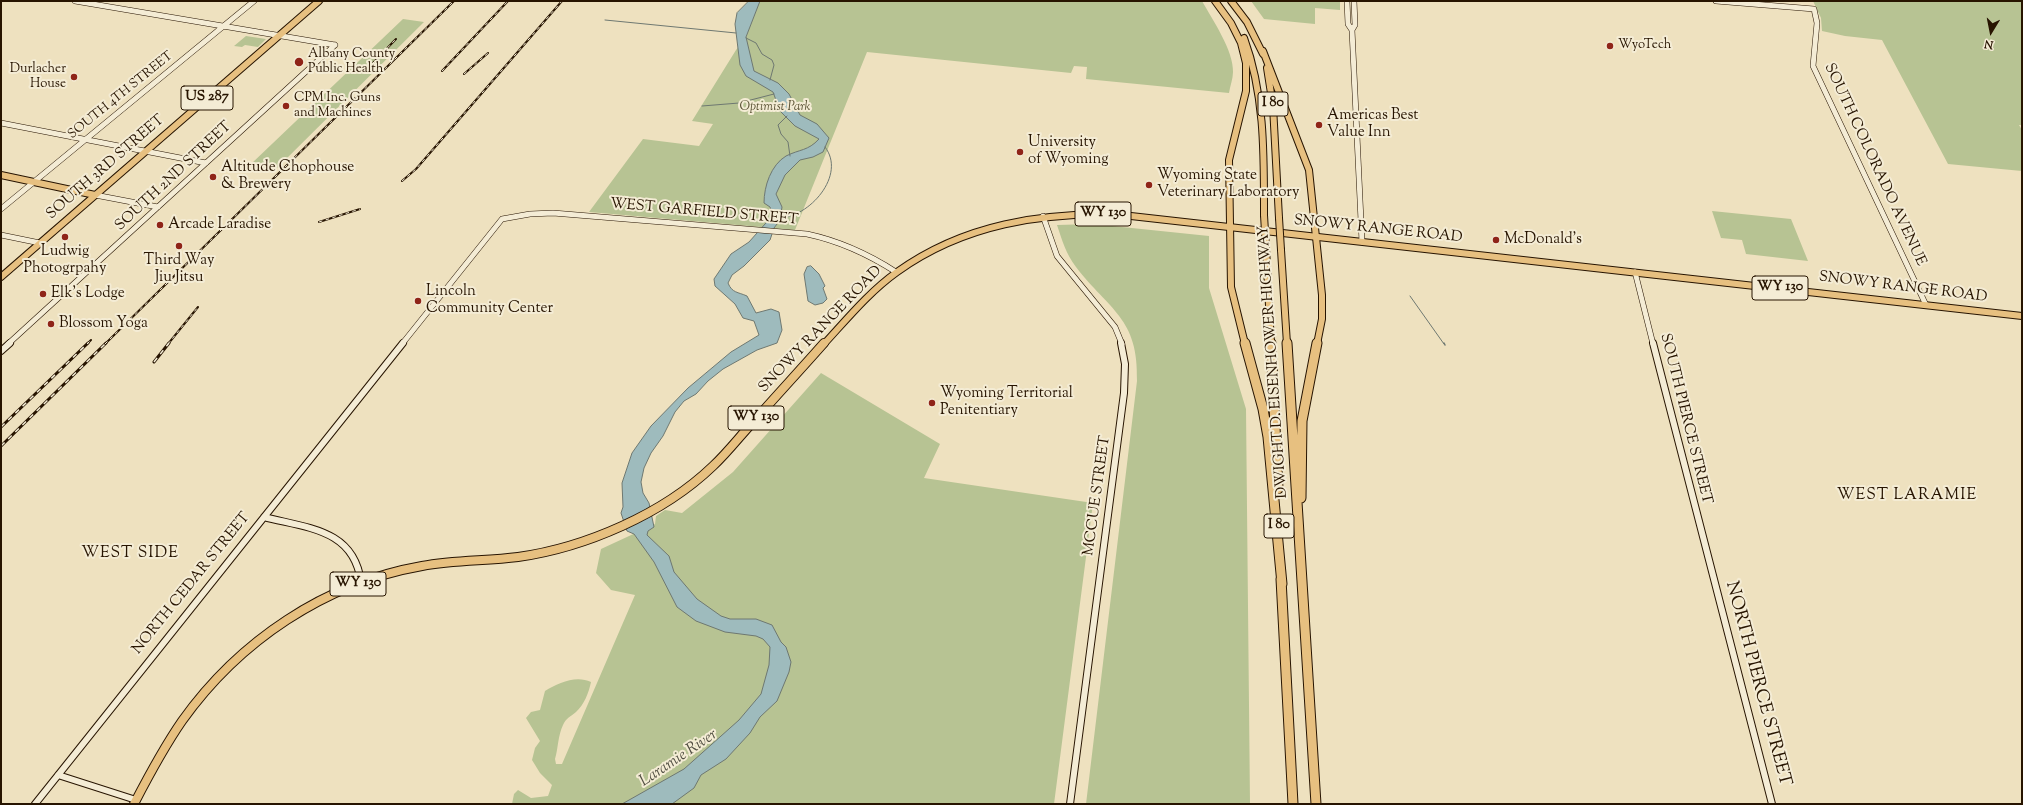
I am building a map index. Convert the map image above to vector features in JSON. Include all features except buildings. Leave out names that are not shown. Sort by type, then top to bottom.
[{"type":"highway","points":[[1215,1],[1231,23],[1241,43],[1246,63],[1246,91],[1229,160],[1229,227],[1232,287],[1234,305],[1263,409],[1268,437],[1282,584]]},
{"type":"highway","name":"DWIGHT D. EISENHOWER HIGHWAY","points":[[1219,1],[1242,34],[1255,68],[1261,109],[1264,215],[1293,804]]},
{"type":"highway","name":"DWIGHT D. EISENHOWER HIGHWAY","points":[[1231,1],[1247,22],[1262,51],[1273,106],[1316,804]]},
{"type":"highway","points":[[1262,51],[1269,63],[1309,170],[1322,295],[1322,319],[1302,421],[1300,557]]},
{"type":"main road","name":"SOUTH 3RD STREET","points":[[1,276],[319,1]]},
{"type":"main road","points":[[1,175],[95,195]]},
{"type":"main road","name":"SNOWY RANGE ROAD","points":[[135,802],[150,771],[175,729],[206,689],[238,656],[259,639],[305,608],[361,582],[419,566],[485,561],[541,553],[618,528],[666,502],[711,468],[840,327],[896,272],[924,254],[962,236],[999,224],[1043,216],[1104,214],[2022,316]]},
{"type":"street","points":[[75,1],[279,36]]},
{"type":"street","name":"SOUTH 4TH STREET","points":[[1,209],[254,1]]},
{"type":"street","points":[[1347,1],[1348,24],[1352,30],[1362,242]]},
{"type":"street","points":[[1352,30],[1355,25],[1354,1]]},
{"type":"street","name":"SOUTH COLORADO AVENUE","points":[[1716,1],[1814,9],[1818,24],[1812,49],[1814,66],[1926,305]]},
{"type":"street","name":"SOUTH 2ND STREET","points":[[1,351],[335,45],[279,36]]},
{"type":"street","points":[[1,123],[206,163]]},
{"type":"street","points":[[95,195],[158,207]]},
{"type":"street","name":"WEST GARFIELD STREET","points":[[502,219],[530,214],[553,213],[814,235],[844,243],[865,253],[896,272]]},
{"type":"street","name":"MCCUE STREET","points":[[1043,216],[1058,256],[1112,323],[1121,339],[1126,362],[1123,404],[1070,804]]},
{"type":"street","name":"NORTH CEDAR STREET","points":[[35,804],[502,219]]},
{"type":"street","points":[[1,234],[40,243]]},
{"type":"street","name":"SOUTH PIERCE STREET","points":[[1635,272],[1681,458],[1712,572]]},
{"type":"street","points":[[264,517],[321,532],[340,540],[345,544],[355,558],[361,582]]},
{"type":"street","name":"NORTH PIERCE STREET","points":[[1712,572],[1772,804]]},
{"type":"street","points":[[58,775],[135,802]]},
{"type":"green space","name":"Optimist Park","points":[[759,1],[1202,1],[1226,45],[1232,64],[1233,77],[1229,93],[1086,79],[1087,67],[1074,66],[1071,73],[867,52],[795,230],[589,212],[643,139],[699,146],[713,124],[692,121],[736,50],[746,37]]},
{"type":"green space","points":[[1251,1],[1340,1],[1340,10],[1315,8],[1315,24],[1264,19]]},
{"type":"green space","points":[[1813,1],[2022,1],[2022,125],[2019,125],[2022,130],[2022,171],[1948,164],[1882,40],[1845,36],[1822,31],[1821,18]]},
{"type":"green space","points":[[403,19],[424,22],[277,168],[269,172],[269,170],[251,164]]},
{"type":"green space","points":[[246,36],[266,39],[258,47],[245,45],[242,47],[234,46]]},
{"type":"green space","points":[[1712,211],[1791,219],[1808,261],[1746,254],[1742,240],[1721,238]]},
{"type":"green space","points":[[1093,224],[1209,236],[1209,288],[1246,409],[1250,804],[1086,804],[1137,381],[1136,360],[1133,343],[1127,329],[1120,316],[1076,267],[1065,247],[1057,225]]},
{"type":"green space","points":[[821,373],[940,444],[924,478],[1093,503],[1054,804],[512,804],[514,794],[518,790],[531,798],[548,796],[552,785],[540,773],[532,760],[535,748],[540,741],[526,718],[531,712],[540,710],[545,691],[550,688],[567,681],[579,679],[591,682],[584,702],[576,712],[565,721],[561,729],[555,759],[556,764],[562,764],[635,595],[611,590],[596,573],[601,549],[655,524],[656,516],[665,510],[682,513],[733,472]]},
{"type":"water","name":"Laramie River","points":[[749,1],[760,1],[746,37],[754,71],[778,83],[789,94],[800,115],[817,124],[829,138],[823,152],[813,157],[800,160],[785,175],[776,194],[782,207],[780,220],[774,228],[770,240],[744,266],[732,275],[728,283],[733,290],[747,296],[756,313],[771,309],[779,312],[782,330],[777,343],[757,350],[723,369],[708,381],[696,394],[684,401],[675,412],[663,436],[651,453],[644,468],[641,482],[643,493],[649,503],[654,527],[648,531],[647,535],[669,556],[674,572],[697,599],[721,616],[730,619],[756,619],[772,625],[781,642],[786,647],[791,662],[789,672],[777,701],[760,717],[750,733],[726,759],[701,775],[694,788],[672,804],[622,804],[684,769],[739,720],[761,694],[769,665],[770,647],[763,639],[756,636],[725,632],[696,621],[677,607],[654,562],[634,534],[627,531],[621,513],[623,507],[622,483],[632,453],[651,426],[688,388],[731,352],[759,335],[754,321],[743,318],[735,304],[715,286],[714,279],[731,254],[749,242],[773,215],[770,207],[764,203],[765,190],[772,170],[786,156],[811,146],[819,139],[795,126],[780,111],[773,92],[746,76],[740,65],[735,24],[737,13]]},
{"type":"water","points":[[811,266],[819,274],[825,286],[823,288],[827,299],[823,303],[815,305],[808,301],[804,274],[807,267]]},
{"type":"waterway","points":[[605,20],[736,33]]},
{"type":"waterway","points":[[746,38],[756,43],[762,54],[772,60],[774,65],[770,80]]},
{"type":"waterway","points":[[702,106],[739,103],[774,94]]},
{"type":"waterway","points":[[787,116],[778,125],[781,134],[788,142],[790,156]]},
{"type":"waterway","points":[[779,218],[790,216],[802,211],[813,203],[822,193],[828,182],[831,170],[831,158],[825,147]]},
{"type":"waterway","points":[[1410,296],[1444,344]]},
{"type":"railway","points":[[105,344],[454,1]]},
{"type":"railway","points":[[442,71],[508,1]]},
{"type":"railway","points":[[402,181],[416,169],[562,1]]},
{"type":"railway","points":[[373,63],[396,39]]},
{"type":"railway","points":[[464,74],[488,53]]},
{"type":"railway","points":[[319,222],[360,209]]},
{"type":"railway","points":[[168,344],[198,307]]},
{"type":"railway","points":[[88,343],[91,340]]},
{"type":"railway","points":[[1,427],[88,343]]},
{"type":"railway","points":[[1,446],[106,343]]},
{"type":"railway","points":[[154,362],[169,343]]},
{"type":"place","name":"WyoTech","points":[[1610,46]]},
{"type":"place","name":"Albany County Public Health","points":[[299,62]]},
{"type":"place","name":"Durlacher House","points":[[74,77]]},
{"type":"place","name":"CPM Inc. Guns and Machines","points":[[286,106]]},
{"type":"place","name":"Americas Best Value Inn","points":[[1319,125]]},
{"type":"place","name":"University of Wyoming","points":[[1020,152]]},
{"type":"place","name":"Altitude Chophouse & Brewery","points":[[213,177]]},
{"type":"place","name":"Wyoming State Veterinary Laboratory","points":[[1149,185]]},
{"type":"place","name":"Arcade Laradise","points":[[160,225]]},
{"type":"place","name":"Ludwig Photogrpahy","points":[[65,237]]},
{"type":"place","name":"McDonald's","points":[[1496,240]]},
{"type":"place","name":"Third Way Jiu Jitsu","points":[[179,246]]},
{"type":"place","name":"Elk's Lodge","points":[[43,294]]},
{"type":"place","name":"Lincoln Community Center","points":[[418,301]]},
{"type":"place","name":"Blossom Yoga","points":[[51,324]]},
{"type":"place","name":"Wyoming Territorial Penitentiary","points":[[932,403]]},
{"type":"district","name":"WEST LARAMIE","points":[[1907,496]]},
{"type":"district","name":"WEST SIDE","points":[[130,554]]}]
